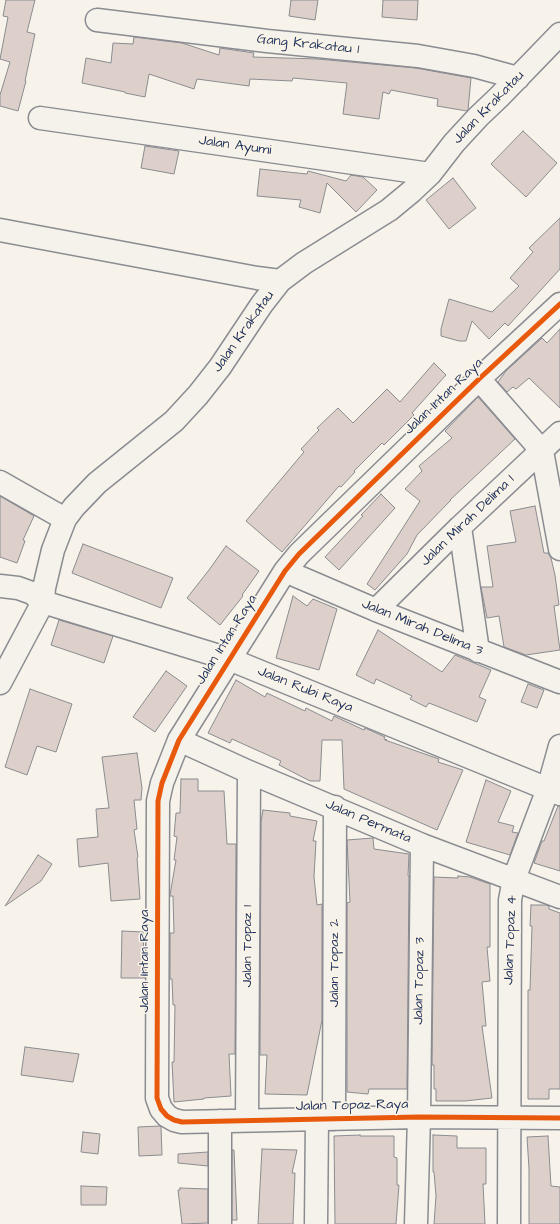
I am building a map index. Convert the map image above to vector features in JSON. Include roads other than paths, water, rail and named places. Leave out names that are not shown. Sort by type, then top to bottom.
[{"type":"street","name":"Gang Krakatau 1","points":[[97,20],[266,41],[418,56],[474,66],[518,78]]},
{"type":"street","name":"Jalan Krakatau","points":[[0,682],[43,602],[44,588],[53,550],[65,518],[84,496],[174,420],[198,395],[220,367],[262,304],[280,281],[304,263],[389,210],[412,192],[430,174],[454,143],[560,34]]},
{"type":"street","name":"Jalan Ayumi","points":[[40,118],[430,174]]},
{"type":"street","points":[[0,230],[280,281]]},
{"type":"street","name":"Jalan Intan Raya","points":[[157,1098],[158,801],[162,783],[179,740],[285,571],[300,554],[479,380],[560,304]]},
{"type":"street","points":[[479,380],[542,451],[560,549]]},
{"type":"street","name":"Jalan Mirah Delima 1","points":[[376,610],[460,527],[560,433]]},
{"type":"street","points":[[0,482],[65,518]]},
{"type":"street","points":[[460,527],[478,651]]},
{"type":"street","name":"Jalan Mirah Delima 3","points":[[285,571],[376,610],[560,682]]},
{"type":"street","name":"Jalan Rubi Raya","points":[[0,586],[18,588],[32,593],[43,602],[229,659],[554,792]]},
{"type":"street","name":"Jalan Permata","points":[[179,740],[249,772],[422,845],[560,897]]},
{"type":"street","name":"Jalan Topaz 4","points":[[509,1224],[510,910],[514,879],[554,792],[560,746]]},
{"type":"street","name":"Jalan Topaz 1","points":[[247,1120],[249,772]]},
{"type":"street","name":"Jalan Topaz 2","points":[[316,1224],[326,1119],[335,807]]},
{"type":"street","name":"Jalan Topaz 3","points":[[416,1224],[422,845]]},
{"type":"street","name":"Jalan Topaz Raya","points":[[157,1098],[161,1109],[167,1116],[182,1122],[418,1117],[560,1118]]},
{"type":"street","points":[[220,1121],[220,1224]]}]
